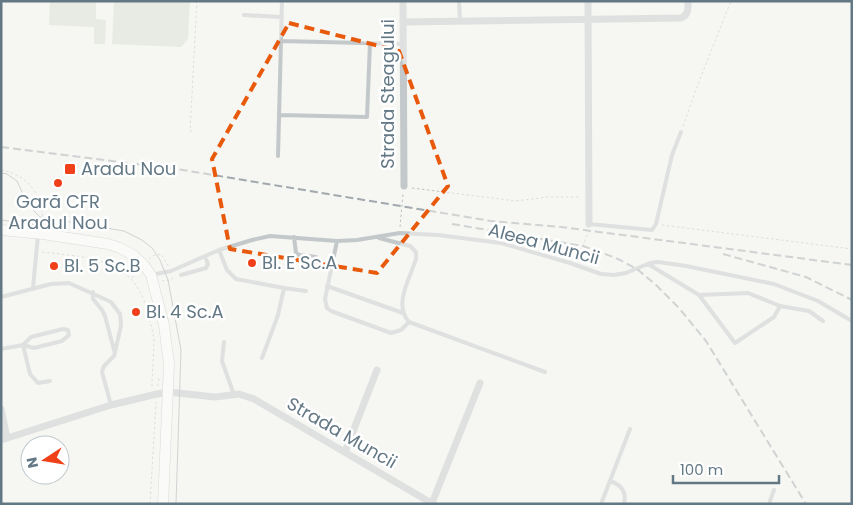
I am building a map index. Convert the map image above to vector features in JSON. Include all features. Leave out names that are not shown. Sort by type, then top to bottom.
[{"type":"main road","points":[[1,230],[40,233],[98,242],[120,248],[140,260],[151,275],[167,343],[168,392],[163,504]]},
{"type":"street","name":"Strada Steagului","points":[[402,1],[404,186]]},
{"type":"street","points":[[588,1],[589,224]]},
{"type":"street","points":[[402,22],[675,19],[685,17],[688,1]]},
{"type":"street","points":[[345,452],[377,370]]},
{"type":"street","points":[[433,504],[480,383]]},
{"type":"street","name":"Strada Muncii","points":[[4,439],[111,405],[168,392],[215,397],[246,395],[433,504]]},
{"type":"street","points":[[1,409],[4,439]]},
{"type":"lane","points":[[278,156],[282,1]]},
{"type":"lane","points":[[459,1],[460,22]]},
{"type":"lane","points":[[244,15],[282,16]]},
{"type":"lane","points":[[281,41],[403,44]]},
{"type":"lane","points":[[279,115],[367,117],[370,43]]},
{"type":"lane","points":[[589,224],[652,230],[656,224],[672,156],[681,132]]},
{"type":"lane","points":[[33,288],[36,251],[40,233]]},
{"type":"lane","name":"Aleea Muncii","points":[[151,275],[171,270],[219,250],[270,236],[337,241],[400,233],[438,235],[501,243],[601,274],[614,275],[648,264],[667,262],[774,284],[818,301],[852,321]]},
{"type":"lane","points":[[376,237],[410,246],[416,252],[416,259],[402,305],[403,313],[409,322],[545,372]]},
{"type":"lane","points":[[294,238],[294,249],[298,255],[316,257]]},
{"type":"lane","points":[[337,241],[325,304],[331,311],[391,333],[401,330],[409,322]]},
{"type":"lane","points":[[219,250],[227,270],[236,279],[306,291]]},
{"type":"lane","points":[[181,276],[206,268],[208,264],[205,256]]},
{"type":"lane","points":[[648,264],[699,295],[735,343],[774,317],[780,306]]},
{"type":"lane","points":[[1,297],[51,284],[69,283],[112,302],[120,314],[121,326],[115,352],[104,366],[102,372],[111,405]]},
{"type":"lane","points":[[327,286],[403,313]]},
{"type":"lane","points":[[262,358],[278,315],[284,288]]},
{"type":"lane","points":[[93,292],[93,299],[105,316],[115,352]]},
{"type":"lane","points":[[699,295],[748,293],[780,306],[809,311],[823,322]]},
{"type":"lane","points":[[1,349],[23,345],[34,348],[62,341],[68,338],[69,332],[65,329],[31,337],[23,345]]},
{"type":"lane","points":[[224,342],[222,361],[234,395]]},
{"type":"lane","points":[[23,345],[32,377],[38,383],[50,381]]},
{"type":"lane","points":[[601,504],[630,429]]},
{"type":"lane","points":[[610,481],[623,488],[625,494],[624,504]]},
{"type":"lane","points":[[768,504],[774,490]]},
{"type":"path","points":[[192,131],[190,131],[197,1]]},
{"type":"path","points":[[681,132],[698,84],[732,1]]},
{"type":"path","points":[[1,170],[17,174],[38,195],[42,210],[40,233]]},
{"type":"path","points":[[400,233],[404,186],[510,201],[547,197],[590,198]]},
{"type":"path","points":[[570,263],[584,246],[589,231],[589,224]]},
{"type":"path","points":[[656,224],[852,249]]},
{"type":"path","points":[[36,251],[95,259],[118,268],[127,274],[139,287],[146,304],[154,339],[152,395]]},
{"type":"highlighted area","points":[[289,23],[399,51],[448,186],[377,273],[230,249],[212,159]]},
{"type":"shaded area","points":[[50,1],[101,1],[96,2],[96,19],[106,20],[105,44],[94,44],[94,27],[49,25]]},
{"type":"shaded area","points":[[114,1],[190,1],[188,39],[181,47],[112,44]]},
{"type":"tram line","points":[[1,173],[7,174],[17,181],[28,205],[40,217],[124,231],[142,240],[152,248],[160,260],[168,280],[181,350],[176,504]]},
{"type":"tram line","points":[[1,220],[53,227]]},
{"type":"railway","points":[[1,147],[183,170],[491,221],[561,227],[852,265]]},
{"type":"railway","points":[[452,224],[583,246],[616,258],[637,269],[679,308],[706,341],[806,504]]},
{"type":"railway","points":[[723,254],[806,277],[852,300]]},
{"type":"place","name":"Aradu Nou","points":[[70,169]]},
{"type":"place","name":"Gară CFR Aradul Nou","points":[[58,183]]},
{"type":"place","name":"Bl. E Sc.A","points":[[252,263]]},
{"type":"place","name":"Bl. 5 Sc.B","points":[[54,266]]},
{"type":"place","name":"Bl. 4 Sc.A","points":[[136,312]]}]
